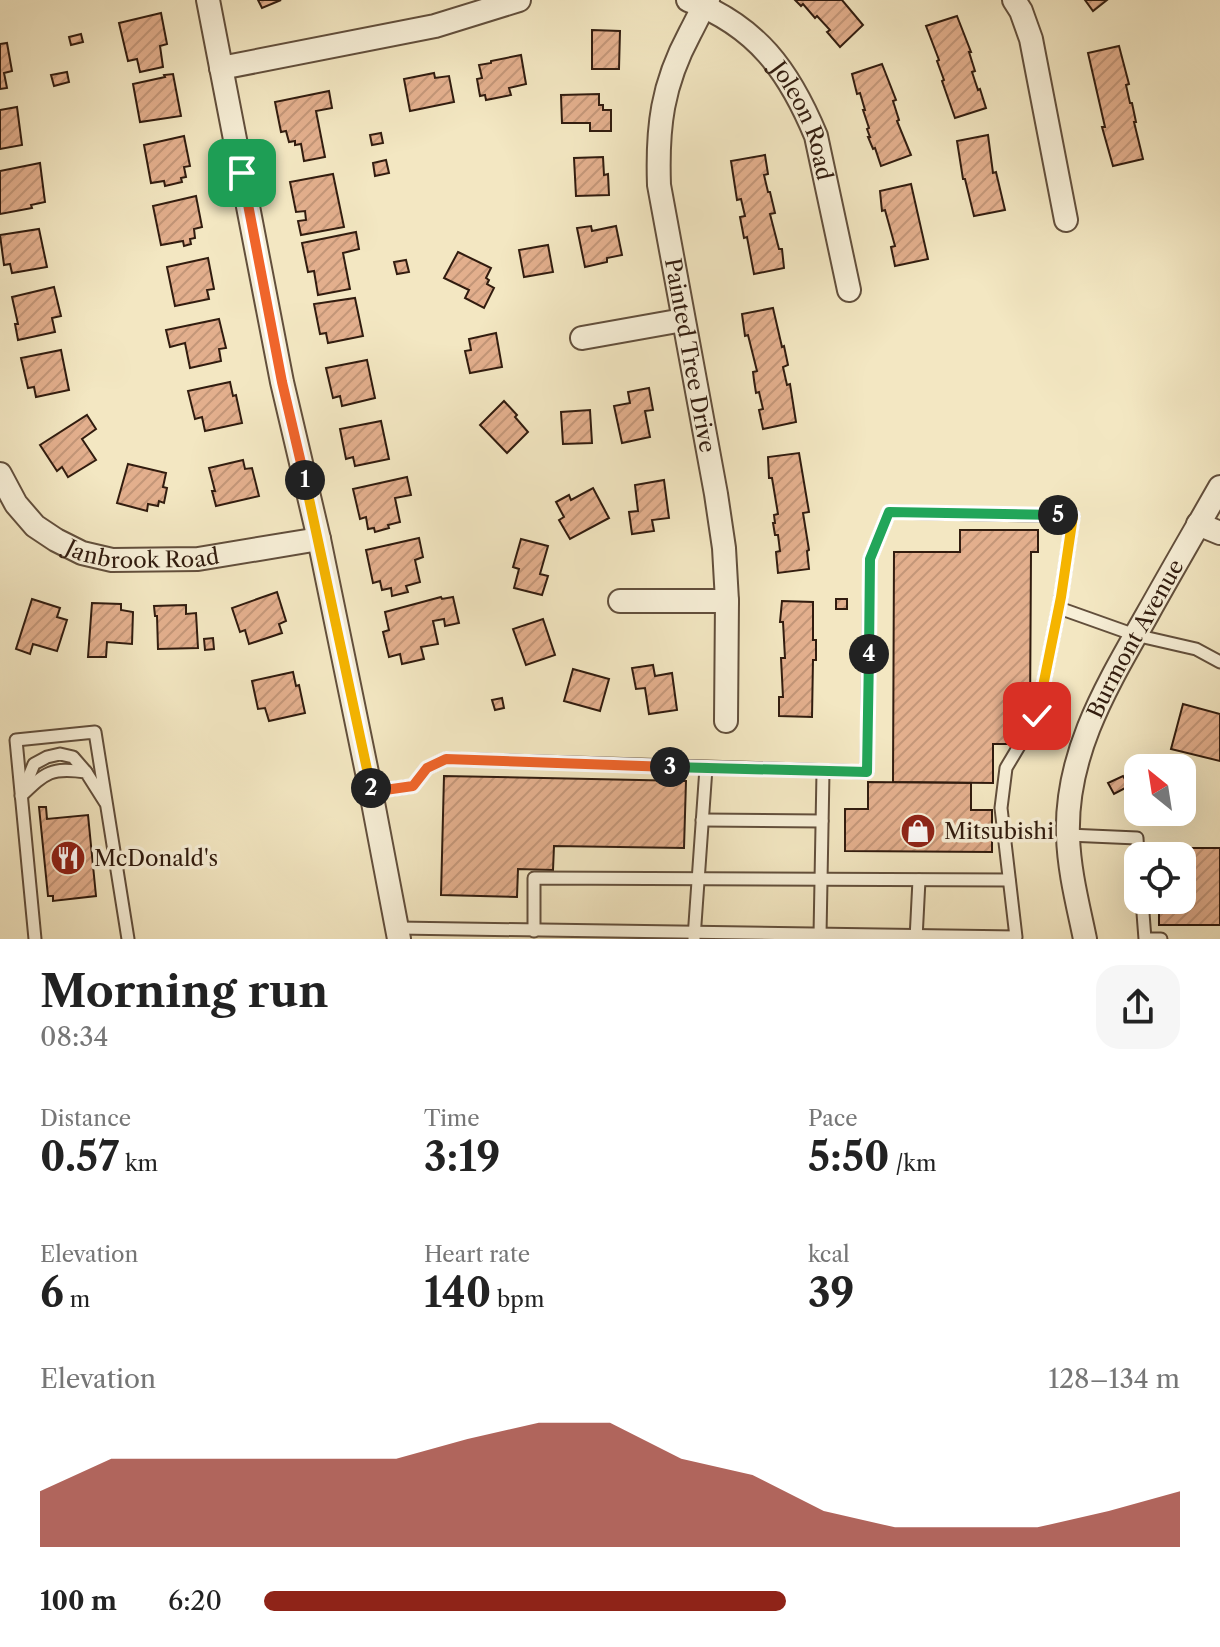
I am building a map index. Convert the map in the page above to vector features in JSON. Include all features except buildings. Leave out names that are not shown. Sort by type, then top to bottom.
[{"type":"street","points":[[208,0],[282,382],[319,539],[398,934]]},
{"type":"street","points":[[221,68],[435,26],[519,0]]},
{"type":"street","points":[[1014,0],[1031,39],[1066,220]]},
{"type":"street","name":"Joleon Road","points":[[700,2],[734,22],[757,41],[775,61],[806,113],[816,136],[849,290]]},
{"type":"street","name":"Painted Tree Drive","points":[[700,2],[671,75],[661,114],[659,185],[724,548],[726,721]]},
{"type":"street","points":[[582,338],[683,320]]},
{"type":"street","name":"Janbrook Road","points":[[0,474],[16,504],[35,526],[82,553],[112,560],[198,559],[319,539]]},
{"type":"street","name":"Burmont Avenue","points":[[1085,939],[1073,883],[1068,835],[1071,789],[1083,738],[1111,677],[1220,487]]},
{"type":"street","points":[[1198,524],[1220,533]]},
{"type":"street","points":[[620,601],[727,601]]},
{"type":"lane","points":[[371,792],[413,786],[427,768],[446,759],[867,772],[870,559],[889,512],[1073,516],[1059,608],[1037,716],[1006,768],[1001,808],[1016,937],[694,936],[534,931],[398,934]]},
{"type":"lane","points":[[1059,608],[1135,635],[1196,649],[1220,662]]},
{"type":"lane","points":[[35,939],[16,740],[95,732],[128,939]]},
{"type":"lane","points":[[694,936],[706,768]]},
{"type":"lane","points":[[21,796],[48,772],[65,769],[86,772],[107,806]]},
{"type":"lane","points":[[820,935],[823,772]]},
{"type":"lane","points":[[702,820],[822,821]]},
{"type":"lane","points":[[1068,835],[1137,838],[1137,842]]},
{"type":"lane","points":[[534,931],[534,878],[1009,880]]},
{"type":"lane","points":[[916,938],[919,880]]},
{"type":"lane","points":[[1143,914],[1145,939],[1161,939]]},
{"type":"place","name":"Mitsubishi","points":[[918,831]]},
{"type":"place","name":"McDonald's","points":[[68,858]]},
{"type":"route","points":[[242,173],[282,382],[319,539],[371,792],[413,786],[427,768],[446,759],[867,772],[870,559],[889,512],[1073,516],[1061,597],[1037,716]]}]
